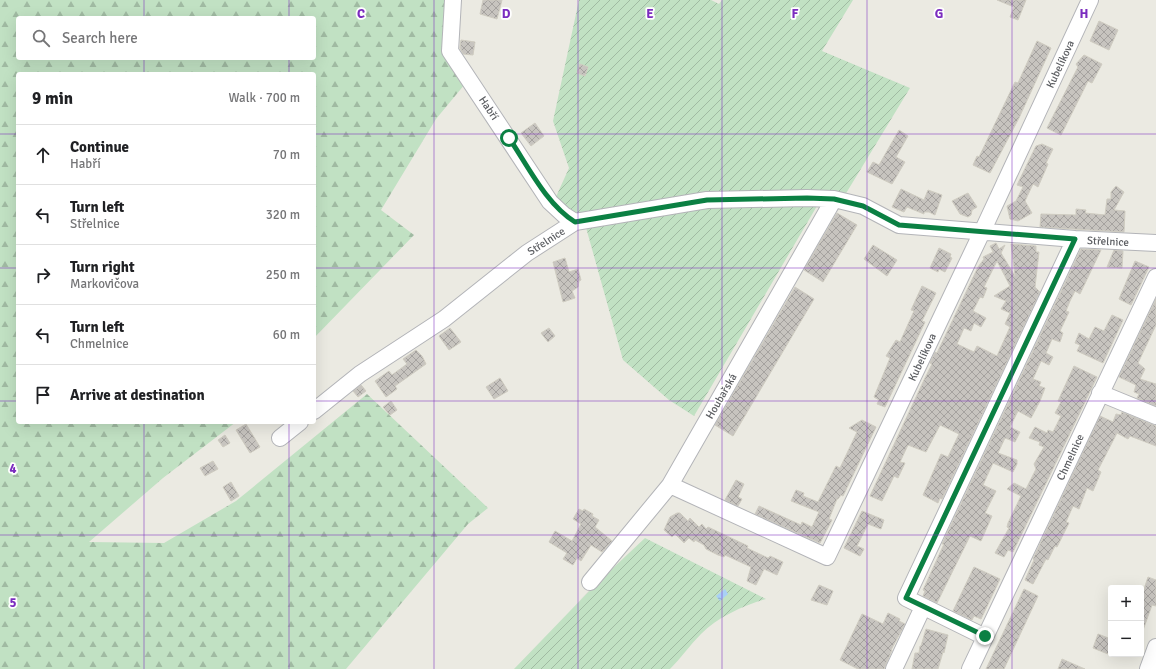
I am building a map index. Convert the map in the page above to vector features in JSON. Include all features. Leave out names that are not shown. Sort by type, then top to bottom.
[{"type":"street","name":"Habří","points":[[454,0],[450,51],[550,202],[564,215],[575,222]]},
{"type":"street","name":"Kubelíkova","points":[[670,485],[827,557],[982,232],[1090,0]]},
{"type":"street","name":"Střelnice","points":[[316,409],[360,374],[444,319],[527,253],[575,222],[707,200],[760,198],[834,199],[872,209],[899,225],[1075,239],[1156,243]]},
{"type":"street","name":"Houbařská","points":[[590,582],[670,485],[834,199]]},
{"type":"street","points":[[985,636],[906,598],[1075,239]]},
{"type":"street","name":"Chmelnice","points":[[970,669],[1156,277]]},
{"type":"street","points":[[1100,393],[1156,416]]},
{"type":"street","points":[[280,438],[298,424]]},
{"type":"street","points":[[894,669],[923,607]]},
{"type":"street","points":[[1148,669],[1156,647]]},
{"type":"green space","points":[[0,0],[450,0],[450,10],[465,84],[436,119],[381,210],[414,235],[316,336],[316,72],[16,72],[16,424],[233,424],[163,478],[89,542],[164,543],[236,501],[367,394],[488,508],[468,524],[346,669],[0,669]]},
{"type":"green space","points":[[579,0],[711,0],[719,4],[722,0],[853,0],[822,51],[910,88],[845,195],[824,194],[694,416],[669,400],[623,360],[585,224],[555,199],[569,168],[553,121]]},
{"type":"green space","points":[[645,538],[766,599],[740,609],[715,622],[701,634],[670,669],[514,669],[596,584]]},
{"type":"water","points":[[725,589],[728,594],[720,601],[716,596]]},
{"type":"building","points":[[483,0],[502,0],[497,19],[480,14]]},
{"type":"building","points":[[997,0],[1026,0],[1018,20],[1010,17],[1014,7]]},
{"type":"building","points":[[1099,21],[1118,30],[1109,50],[1090,41]]},
{"type":"building","points":[[461,40],[475,42],[473,55],[463,54],[460,48]]},
{"type":"building","points":[[1037,41],[1051,48],[1019,118],[990,173],[973,165],[977,156],[979,157],[1015,82],[1018,83]]},
{"type":"building","points":[[1084,55],[1102,64],[1092,83],[1088,81],[1061,135],[1047,128],[1078,67],[1076,64]]},
{"type":"building","points":[[580,64],[588,67],[585,76],[577,73]]},
{"type":"building","points":[[535,123],[544,136],[531,146],[521,133]]},
{"type":"building","points":[[899,130],[908,136],[896,157],[905,162],[892,184],[867,172],[873,162],[879,165]]},
{"type":"building","points":[[1042,144],[1053,149],[1046,163],[1048,164],[1038,187],[1033,184],[1025,201],[1032,213],[1018,221],[1010,219],[1007,206],[1016,201],[1023,187],[1017,185],[1036,146]]},
{"type":"building","points":[[1116,186],[1124,192],[1114,210],[1125,211],[1124,232],[1040,227],[1041,214],[1076,215],[1076,209],[1086,210],[1085,213],[1105,215],[1107,199],[1111,199],[1111,192]]},
{"type":"building","points":[[901,189],[924,200],[928,190],[942,195],[935,215],[929,212],[924,212],[924,214],[907,207],[904,212],[892,207]]},
{"type":"building","points":[[968,193],[977,207],[972,210],[971,215],[968,217],[960,214],[952,201]]},
{"type":"building","points":[[837,213],[857,225],[823,282],[804,270]]},
{"type":"building","points":[[996,243],[999,249],[1005,245],[1001,253],[1015,276],[1011,244],[1036,246],[1036,252],[1039,252],[1035,287],[1040,292],[942,499],[940,498],[938,503],[923,495],[941,454],[948,457],[959,434],[940,425],[926,452],[908,445],[900,462],[905,463],[898,478],[894,476],[882,501],[870,496],[932,364],[930,363],[935,352],[937,353],[978,267],[984,259],[983,257],[993,252],[990,246]],"holes":[[[997,261],[1010,286],[994,296],[1006,301],[1001,309],[1010,313],[1005,324],[1010,327],[997,356],[977,346],[974,352],[957,344],[964,328],[971,331],[974,323],[981,327],[986,318],[973,311],[980,297],[983,298],[987,288],[984,287]]]},
{"type":"building","points":[[873,245],[897,260],[887,276],[864,259]]},
{"type":"building","points":[[939,248],[951,254],[950,257],[952,258],[945,272],[939,269],[938,272],[930,268]]},
{"type":"building","points":[[1081,249],[1101,250],[1080,294],[1075,291],[1070,301],[1066,311],[1069,312],[1060,331],[1063,333],[1060,342],[1052,339],[1046,353],[1053,357],[1049,365],[1041,361],[1033,379],[1041,382],[1039,386],[1045,388],[1040,401],[1031,418],[1018,411],[1010,427],[1020,432],[1015,442],[1005,438],[998,453],[1017,460],[1017,464],[1013,472],[993,463],[983,485],[996,491],[985,513],[992,516],[981,541],[970,536],[937,603],[923,596],[925,591],[923,590],[944,544],[942,544]]},
{"type":"building","points":[[1114,250],[1123,251],[1122,268],[1107,267]]},
{"type":"building","points":[[565,258],[569,272],[578,269],[581,280],[579,281],[578,287],[572,291],[575,298],[563,302],[553,262]]},
{"type":"building","points":[[1135,261],[1149,267],[1131,305],[1119,299]]},
{"type":"building","points":[[922,286],[936,293],[922,321],[925,322],[885,407],[877,404],[879,400],[874,397],[890,358],[886,356],[896,340],[900,342],[914,311],[911,310]]},
{"type":"building","points":[[795,287],[814,299],[733,436],[715,425]]},
{"type":"building","points":[[1156,299],[1156,325],[1138,363],[1145,369],[1140,379],[1156,384],[1156,406],[1137,398],[1139,394],[1134,392],[1136,385],[1119,377]]},
{"type":"building","points":[[1112,315],[1123,320],[1103,363],[1077,351],[1080,345],[1075,343],[1079,333],[1089,339],[1095,327],[1104,331]]},
{"type":"building","points":[[450,328],[461,342],[449,350],[439,336]]},
{"type":"building","points":[[549,328],[555,336],[548,342],[541,333]]},
{"type":"building","points":[[416,350],[422,356],[426,364],[395,386],[397,389],[386,397],[375,381],[389,371],[392,375],[407,364],[403,359]]},
{"type":"building","points":[[1074,366],[1097,377],[1013,552],[1008,550],[1004,557],[995,553],[1009,528],[1007,527],[1008,523],[1021,496],[1007,489],[1014,483],[1026,489],[1036,469],[1034,464],[1044,447],[1039,445],[1040,442],[1029,438],[1035,427],[1047,433],[1048,430],[1053,432],[1061,416],[1055,413],[1061,402],[1058,401]]},
{"type":"building","points":[[500,378],[508,391],[494,399],[486,387]]},
{"type":"building","points":[[361,385],[366,391],[358,397],[353,391]]},
{"type":"building","points":[[391,401],[397,410],[390,415],[383,407]]},
{"type":"building","points":[[1122,412],[1156,426],[1156,446],[1130,436],[1128,439],[1117,433],[1098,470],[1101,472],[1093,491],[1087,488],[1079,509],[1073,506],[1066,522],[1069,523],[1057,547],[1055,546],[1048,560],[1046,559],[1033,584],[1025,580],[1034,560],[1033,559],[1100,416],[1113,422],[1116,414],[1121,415]]},
{"type":"building","points":[[862,420],[876,427],[843,496],[841,495],[837,499],[829,519],[832,520],[820,543],[755,514],[759,506],[801,525],[802,522],[812,527],[819,512],[791,501],[796,490],[804,493],[803,496],[818,502],[836,466],[840,468],[857,432],[849,428]]},
{"type":"building","points":[[246,424],[260,447],[250,453],[236,430]]},
{"type":"building","points":[[225,435],[230,443],[223,447],[218,440]]},
{"type":"building","points":[[213,461],[218,469],[205,476],[200,468]]},
{"type":"building","points":[[736,480],[744,484],[738,497],[742,499],[738,506],[725,500]]},
{"type":"building","points":[[231,482],[239,496],[231,501],[223,487]]},
{"type":"building","points":[[579,509],[583,511],[584,509],[593,514],[592,516],[599,520],[595,527],[612,541],[602,552],[591,545],[581,561],[577,558],[573,565],[563,559],[567,553],[549,542],[555,531],[572,541],[581,524],[573,519]]},
{"type":"building","points":[[862,511],[884,520],[881,529],[868,524],[857,546],[864,549],[860,556],[844,548]]},
{"type":"building","points":[[680,513],[688,521],[690,518],[699,527],[702,524],[706,529],[708,527],[748,546],[747,548],[768,558],[770,556],[783,562],[777,575],[764,569],[756,585],[747,581],[751,567],[725,555],[724,557],[718,555],[706,549],[704,545],[695,540],[694,542],[689,538],[684,543],[675,534],[672,537],[664,530],[670,517]]},
{"type":"building","points":[[974,567],[1000,579],[981,619],[974,616],[972,620],[953,611]]},
{"type":"building","points":[[1148,577],[1156,580],[1156,606],[1152,605],[1144,627],[1144,621],[1144,589]]},
{"type":"building","points":[[819,585],[833,591],[827,605],[811,600]]},
{"type":"building","points":[[1024,589],[1038,596],[1004,669],[986,669]]},
{"type":"building","points":[[888,613],[900,619],[899,621],[905,624],[891,650],[884,669],[858,669],[840,660],[862,614],[883,624]]},
{"type":"building","points":[[926,629],[948,635],[944,653],[943,652],[938,669],[912,669],[915,653],[919,653]]},
{"type":"building","points":[[1098,634],[1108,638],[1108,654],[1093,648]]},
{"type":"building","points":[[1062,659],[1085,669],[1058,669]]},
{"type":"route","points":[[509,138],[550,202],[564,215],[575,222],[638,210],[707,200],[807,198],[834,199],[863,206],[872,209],[899,225],[1075,239],[906,598],[985,636]]}]
